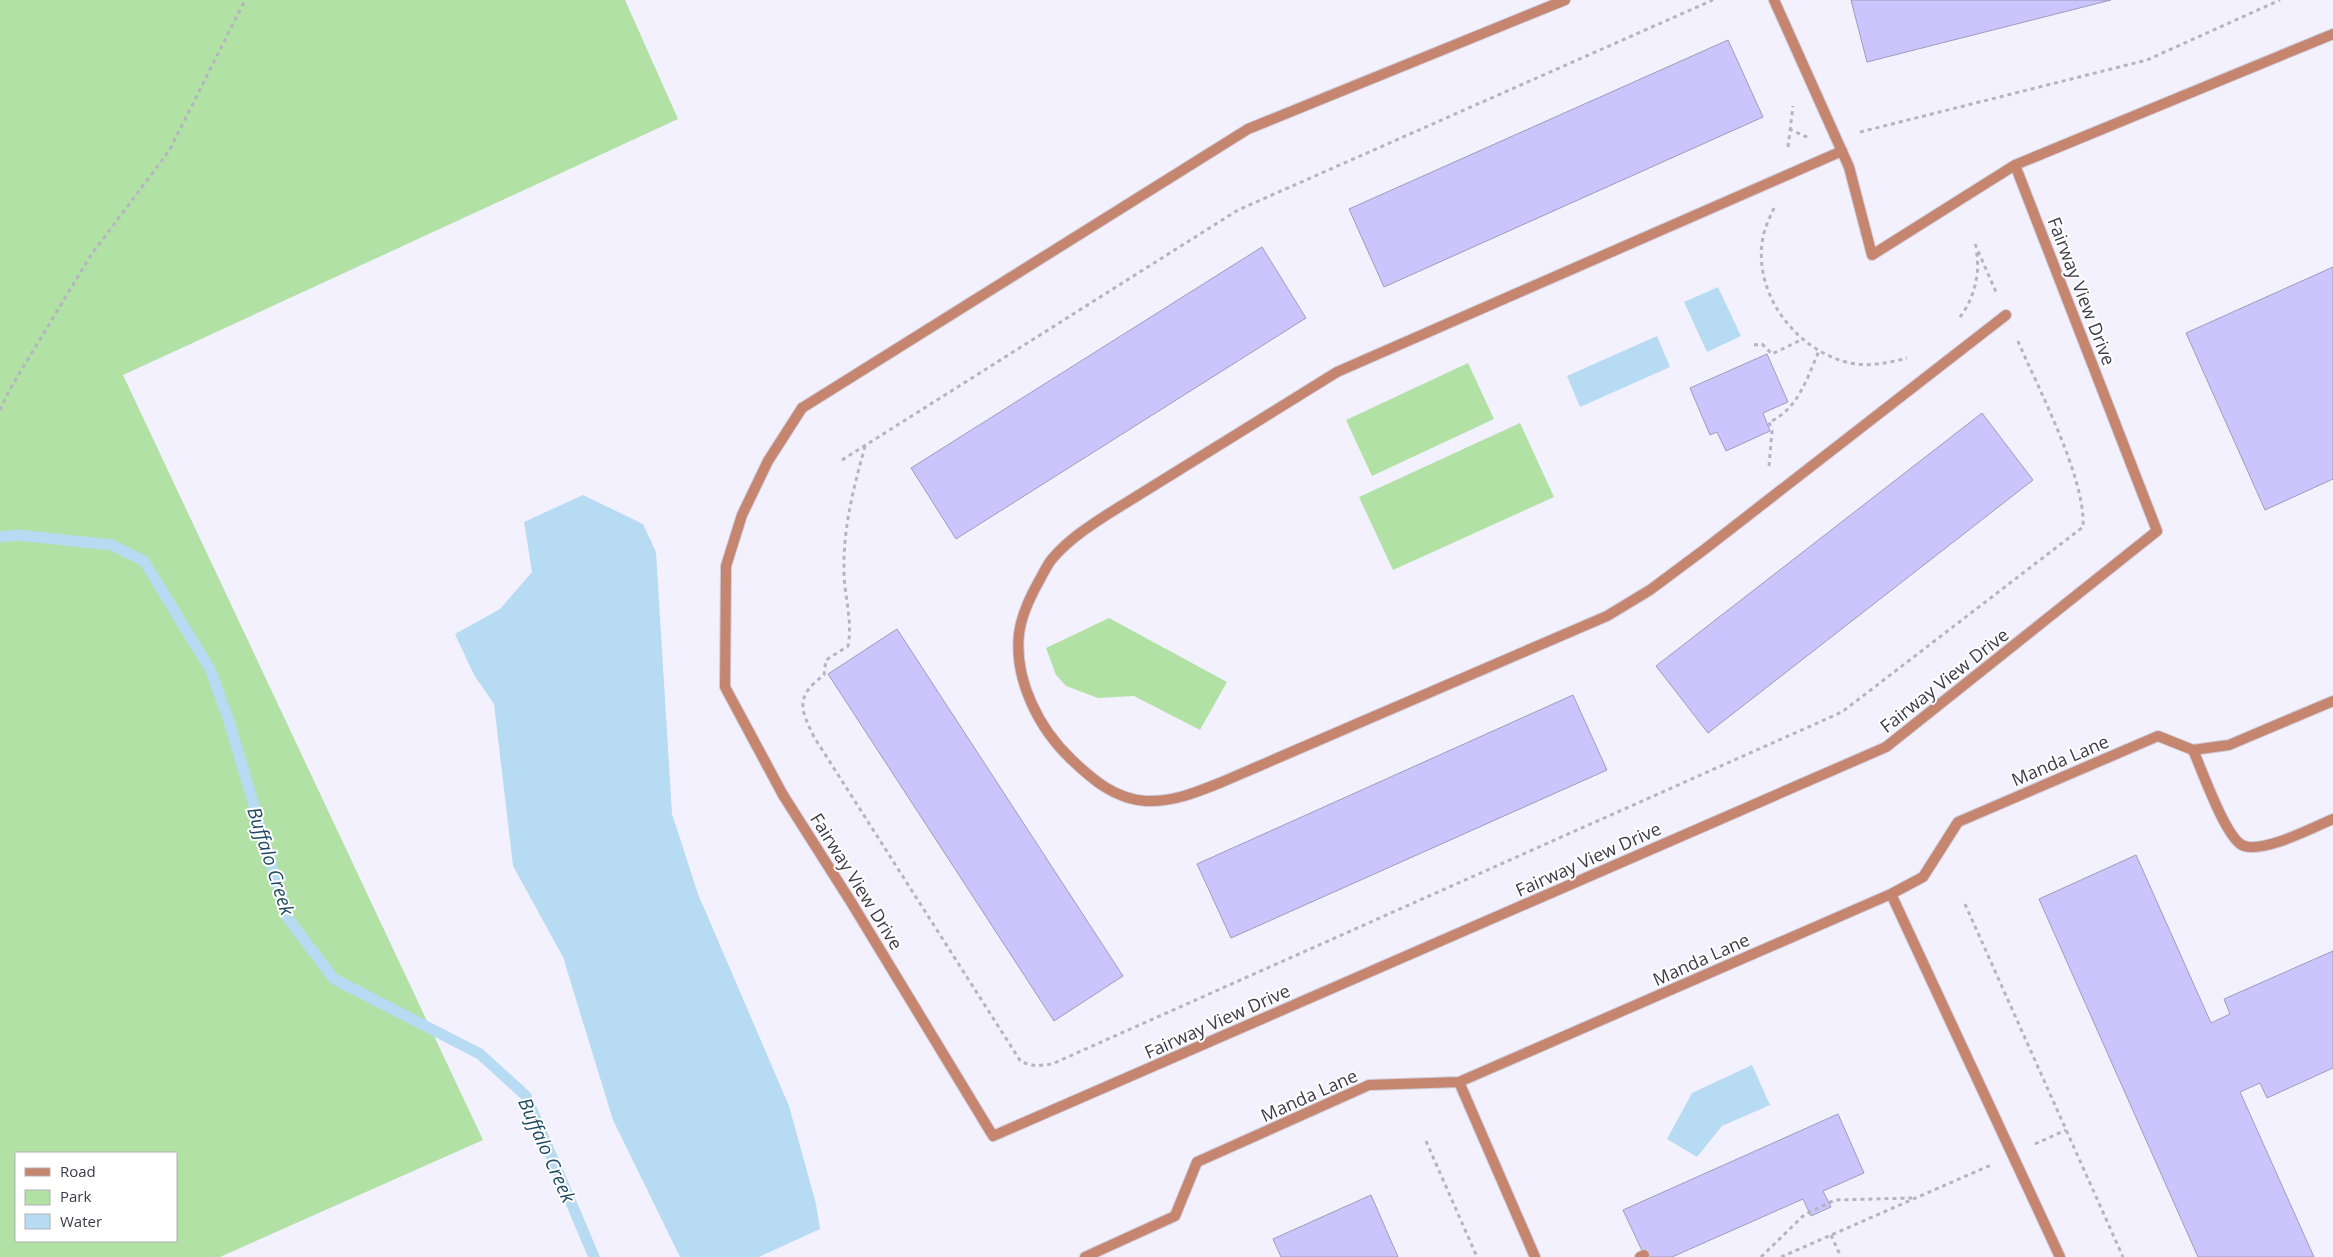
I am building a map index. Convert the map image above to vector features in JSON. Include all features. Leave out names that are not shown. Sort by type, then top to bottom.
[{"type":"street","name":"Fairway View Drive","points":[[1565,0],[1248,129],[802,408],[768,461],[742,514],[726,566],[725,687],[783,795],[851,902],[994,1136],[1886,747],[2157,531],[2015,165]]},
{"type":"street","points":[[1774,0],[1849,167],[1872,255],[2015,165],[2333,34]]},
{"type":"street","points":[[1842,151],[1337,372],[1101,518],[1074,538],[1051,560],[1031,596],[1019,634],[1020,660],[1027,691],[1041,724],[1065,754],[1093,780],[1120,796],[1146,801],[1179,799],[1222,782],[1606,616],[1650,590],[2006,315]]},
{"type":"street","name":"Manda Lane","points":[[1085,1257],[1175,1216],[1197,1162],[1369,1085],[1460,1082],[1891,894],[1923,877],[1958,822],[2158,736],[2193,750],[2229,745],[2333,700]]},
{"type":"street","points":[[2193,750],[2230,833],[2242,845],[2255,848],[2294,836],[2333,819]]},
{"type":"street","points":[[1891,894],[2060,1257]]},
{"type":"street","points":[[1460,1082],[1535,1257]]},
{"type":"path","points":[[0,410],[10,388],[92,255],[169,151],[245,0]]},
{"type":"path","points":[[842,460],[1238,210],[1713,0]]},
{"type":"path","points":[[1789,129],[1809,138],[1857,133],[2147,60],[2280,0]]},
{"type":"path","points":[[1795,99],[1789,129],[1788,157],[1763,238],[1762,263],[1768,287],[1777,310],[1794,332],[1819,351],[1851,363],[1868,365],[1888,364],[1910,357]]},
{"type":"path","points":[[865,446],[852,495],[845,535],[844,577],[851,632],[848,646],[826,660],[824,675],[815,681],[804,698],[801,709],[814,737],[1021,1062],[1036,1066],[1052,1064],[1842,712],[2082,528],[2084,514],[2070,462],[1976,244],[1978,272],[1967,307],[1958,320]]},
{"type":"path","points":[[1754,345],[1762,344],[1772,354],[1803,339]]},
{"type":"path","points":[[1771,498],[1766,487],[1772,438],[1769,422],[1778,418],[1790,408],[1804,387],[1819,351]]},
{"type":"path","points":[[1965,904],[2123,1257]]},
{"type":"path","points":[[1781,1257],[2066,1130]]},
{"type":"path","points":[[1426,1141],[1477,1257]]},
{"type":"path","points":[[1761,1257],[1804,1215],[1835,1200],[1915,1198]]},
{"type":"path","points":[[1831,1235],[1841,1257]]},
{"type":"green space","points":[[0,0],[625,0],[678,119],[123,375],[483,1140],[220,1257],[0,1257]]},
{"type":"green space","points":[[1468,363],[1494,419],[1372,476],[1346,420]]},
{"type":"green space","points":[[1520,423],[1554,497],[1393,570],[1359,497]]},
{"type":"green space","points":[[1109,618],[1227,682],[1200,730],[1134,696],[1098,698],[1066,686],[1056,675],[1046,648]]},
{"type":"water","points":[[1718,287],[1741,336],[1707,352],[1684,302]]},
{"type":"water","points":[[1657,336],[1670,367],[1580,407],[1567,376]]},
{"type":"water","points":[[583,495],[643,524],[656,552],[672,814],[698,894],[789,1106],[816,1204],[820,1229],[759,1257],[680,1257],[613,1120],[563,957],[513,866],[494,704],[474,675],[455,634],[500,609],[532,572],[524,522]]},
{"type":"water","points":[[1752,1065],[1770,1105],[1722,1126],[1697,1157],[1667,1139],[1692,1093]]},
{"type":"building","points":[[1851,0],[2111,0],[1867,62]]},
{"type":"building","points":[[1728,40],[1763,117],[1384,287],[1349,209]]},
{"type":"building","points":[[1262,247],[1306,318],[956,539],[911,468]]},
{"type":"building","points":[[2333,267],[2333,479],[2265,510],[2186,333]]},
{"type":"building","points":[[1767,354],[1788,402],[1763,413],[1770,431],[1726,451],[1717,432],[1710,435],[1690,388]]},
{"type":"building","points":[[1982,413],[2033,480],[1708,733],[1656,666]]},
{"type":"building","points":[[897,629],[1123,976],[1054,1021],[828,674]]},
{"type":"building","points":[[1573,695],[1607,770],[1231,938],[1197,864]]},
{"type":"building","points":[[2136,855],[2211,1023],[2230,1014],[2224,999],[2333,951],[2333,1068],[2267,1098],[2260,1083],[2240,1092],[2314,1257],[2198,1257],[2039,899]]},
{"type":"building","points":[[1838,1114],[1864,1173],[1823,1191],[1831,1207],[1811,1216],[1803,1199],[1672,1257],[1645,1257],[1623,1210]]},
{"type":"building","points":[[1371,1195],[1398,1257],[1281,1257],[1273,1239]]},
{"type":"waterway","name":"Buffalo Creek","points":[[0,537],[17,535],[112,545],[144,561],[210,669],[229,721],[287,917],[334,979],[480,1054],[526,1096],[594,1257]]}]
